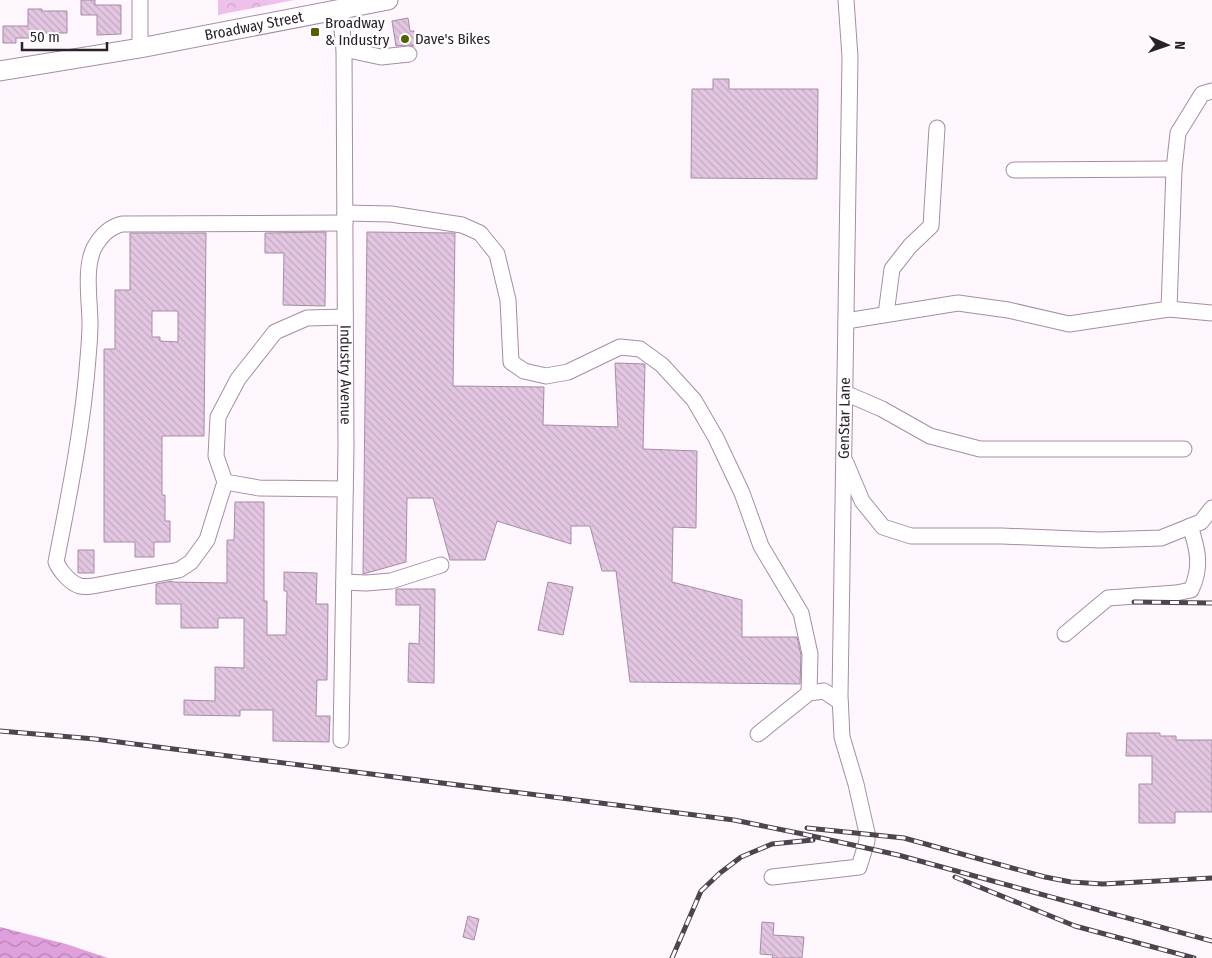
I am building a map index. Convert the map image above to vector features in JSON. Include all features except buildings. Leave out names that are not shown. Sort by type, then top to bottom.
[{"type":"main road","name":"Broadway Street","points":[[0,70],[140,48],[388,0]]},
{"type":"street","points":[[140,0],[140,48]]},
{"type":"street","name":"GenStar Lane","points":[[772,877],[859,867],[867,841],[867,833],[856,784],[842,737],[840,702],[850,57],[846,0]]},
{"type":"street","name":"Industry Avenue","points":[[340,10],[344,49],[345,218],[345,489],[341,740]]},
{"type":"street","points":[[344,49],[381,57],[409,54]]},
{"type":"street","points":[[1169,309],[1174,169],[1178,133],[1202,94],[1212,91]]},
{"type":"street","points":[[886,314],[892,269],[910,246],[931,226],[937,128]]},
{"type":"street","points":[[1014,170],[1174,169]]},
{"type":"street","points":[[345,317],[307,318],[275,332],[238,379],[218,418],[216,456],[225,482],[207,540],[190,562],[179,570],[93,586],[80,586],[59,569],[56,562],[76,453],[88,360],[90,326],[89,266],[94,248],[112,227],[122,224],[345,218],[391,214],[462,225],[480,233],[497,254],[508,300],[511,362],[524,371],[546,376],[568,372],[620,347],[640,348],[662,365],[694,400],[716,438],[742,493],[761,546],[801,613],[810,654],[809,693]]},
{"type":"street","points":[[846,321],[958,303],[1008,310],[1069,324],[1169,309],[1212,313]]},
{"type":"street","points":[[845,393],[882,409],[930,436],[980,449],[1184,450]]},
{"type":"street","points":[[844,457],[862,501],[883,527],[911,536],[1002,536],[1100,540],[1161,538],[1202,522],[1212,508]]},
{"type":"street","points":[[225,482],[259,488],[345,489]]},
{"type":"street","points":[[1065,634],[1108,598],[1176,593],[1190,590],[1197,577],[1198,563],[1197,546],[1190,526]]},
{"type":"street","points":[[344,582],[391,581],[440,565]]},
{"type":"street","points":[[758,734],[809,693],[824,691],[840,702]]},
{"type":"green space","points":[[218,0],[294,0],[218,15]]},
{"type":"water","points":[[0,927],[66,944],[108,958],[0,958]]},
{"type":"railway","points":[[1134,602],[1212,603]]},
{"type":"railway","points":[[0,731],[95,739],[734,820],[898,855],[1212,941]]},
{"type":"railway","points":[[807,828],[904,838],[1045,877],[1071,882],[1103,884],[1212,878]]},
{"type":"railway","points":[[672,958],[701,891],[720,873],[741,857],[772,844],[813,840]]},
{"type":"railway","points":[[955,877],[1075,926],[1194,958]]},
{"type":"place","name":"Broadway & Industry","points":[[315,32]]},
{"type":"place","name":"Dave's Bikes","points":[[405,39]]}]
